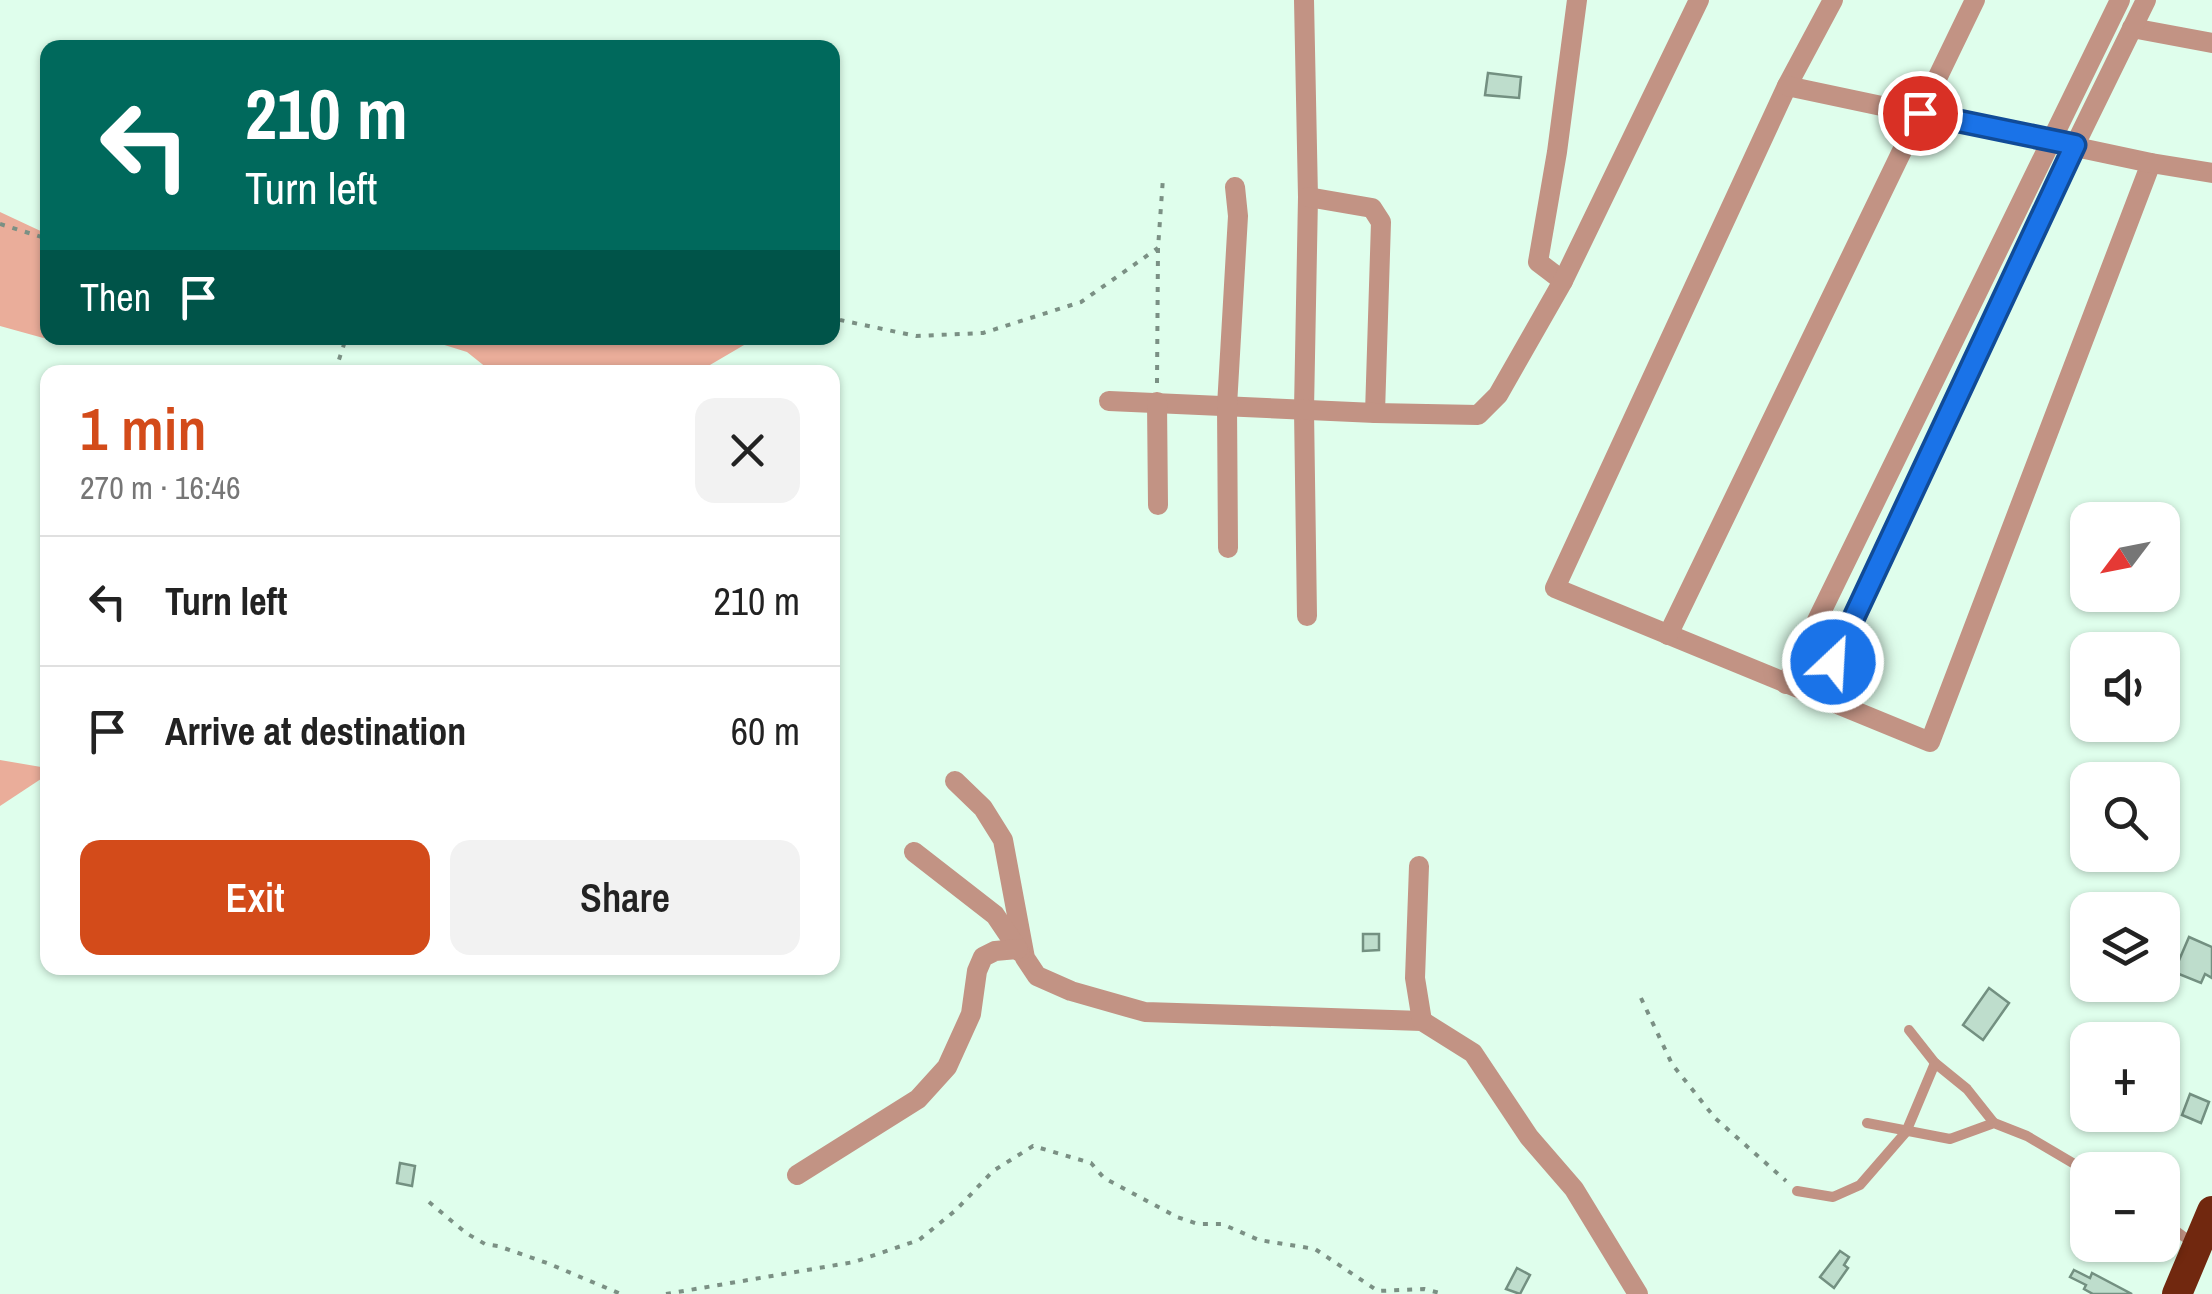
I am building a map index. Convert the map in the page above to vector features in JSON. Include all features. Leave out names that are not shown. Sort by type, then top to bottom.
[{"type":"highway","points":[[2177,1294],[2205,1250],[2212,1212]]},
{"type":"street","points":[[1304,0],[1308,197],[1304,410],[1307,616]]},
{"type":"street","points":[[1563,281],[1538,262],[1577,0]]},
{"type":"street","points":[[1109,401],[1478,415],[1498,395],[1563,281],[1699,0]]},
{"type":"street","points":[[1833,0],[1787,86],[1555,588],[1930,742],[2151,162]]},
{"type":"street","points":[[1668,636],[1974,0]]},
{"type":"street","points":[[1786,684],[2120,0]]},
{"type":"street","points":[[1817,696],[2146,0]]},
{"type":"street","points":[[2132,28],[2212,42]]},
{"type":"street","points":[[1787,86],[2212,173]]},
{"type":"street","points":[[1228,548],[1227,406],[1238,216],[1235,187]]},
{"type":"street","points":[[1308,197],[1372,208],[1381,222],[1375,413]]},
{"type":"street","points":[[1157,402],[1158,504]]},
{"type":"street","points":[[955,781],[983,808],[1003,840],[1021,953]]},
{"type":"street","points":[[914,852],[995,915],[1037,976],[1071,991],[1145,1012],[1422,1021],[1473,1054],[1529,1137],[1574,1189],[1638,1294]]},
{"type":"street","points":[[1419,866],[1415,978],[1422,1021]]},
{"type":"street","points":[[797,1175],[918,1099],[946,1068],[971,1014],[977,971],[983,958],[996,950],[1021,953]]},
{"type":"lane","points":[[1909,1030],[1935,1063],[1967,1089],[1994,1122],[2070,1161]]},
{"type":"lane","points":[[1797,1191],[1833,1197],[1860,1184],[1906,1132],[1935,1063]]},
{"type":"lane","points":[[1866,1122],[1950,1139],[1994,1122]]},
{"type":"lane","points":[[2180,1233],[2205,1250]]},
{"type":"path","points":[[1157,402],[1158,248],[1163,178]]},
{"type":"path","points":[[0,224],[40,236]]},
{"type":"path","points":[[840,320],[916,336],[983,332],[1081,302],[1158,248]]},
{"type":"path","points":[[1641,998],[1672,1064],[1715,1118],[1797,1191]]},
{"type":"path","points":[[666,1294],[854,1262],[919,1240],[994,1171],[1034,1146],[1091,1163],[1104,1178],[1198,1224],[1222,1224],[1259,1240],[1315,1249],[1378,1291],[1424,1289],[1444,1294]]},
{"type":"path","points":[[429,1202],[485,1244],[622,1294]]},
{"type":"shaded area","points":[[0,212],[40,231],[40,337],[0,326]]},
{"type":"shaded area","points":[[444,345],[744,345],[710,365],[483,365],[467,352]]},
{"type":"shaded area","points":[[0,760],[40,767],[40,780],[0,806]]},
{"type":"building","points":[[1488,73],[1521,77],[1519,98],[1485,95]]},
{"type":"building","points":[[1363,934],[1379,934],[1379,950],[1363,951]]},
{"type":"building","points":[[2189,937],[2212,947],[2212,978],[2205,974],[2201,983],[2180,974],[2180,958]]},
{"type":"building","points":[[1989,988],[2009,1003],[1983,1040],[1963,1025]]},
{"type":"building","points":[[2190,1094],[2209,1102],[2201,1123],[2182,1115]]},
{"type":"building","points":[[400,1163],[415,1166],[412,1186],[397,1183]]},
{"type":"building","points":[[1840,1251],[1849,1257],[1844,1265],[1848,1268],[1834,1288],[1820,1277]]},
{"type":"building","points":[[1517,1268],[1530,1275],[1520,1294],[1506,1289]]},
{"type":"building","points":[[2074,1270],[2090,1278],[2092,1273],[2132,1294],[2093,1294],[2084,1289],[2086,1285],[2070,1277]]},
{"type":"route","points":[[1833,662],[2075,145],[1920,113]]}]
